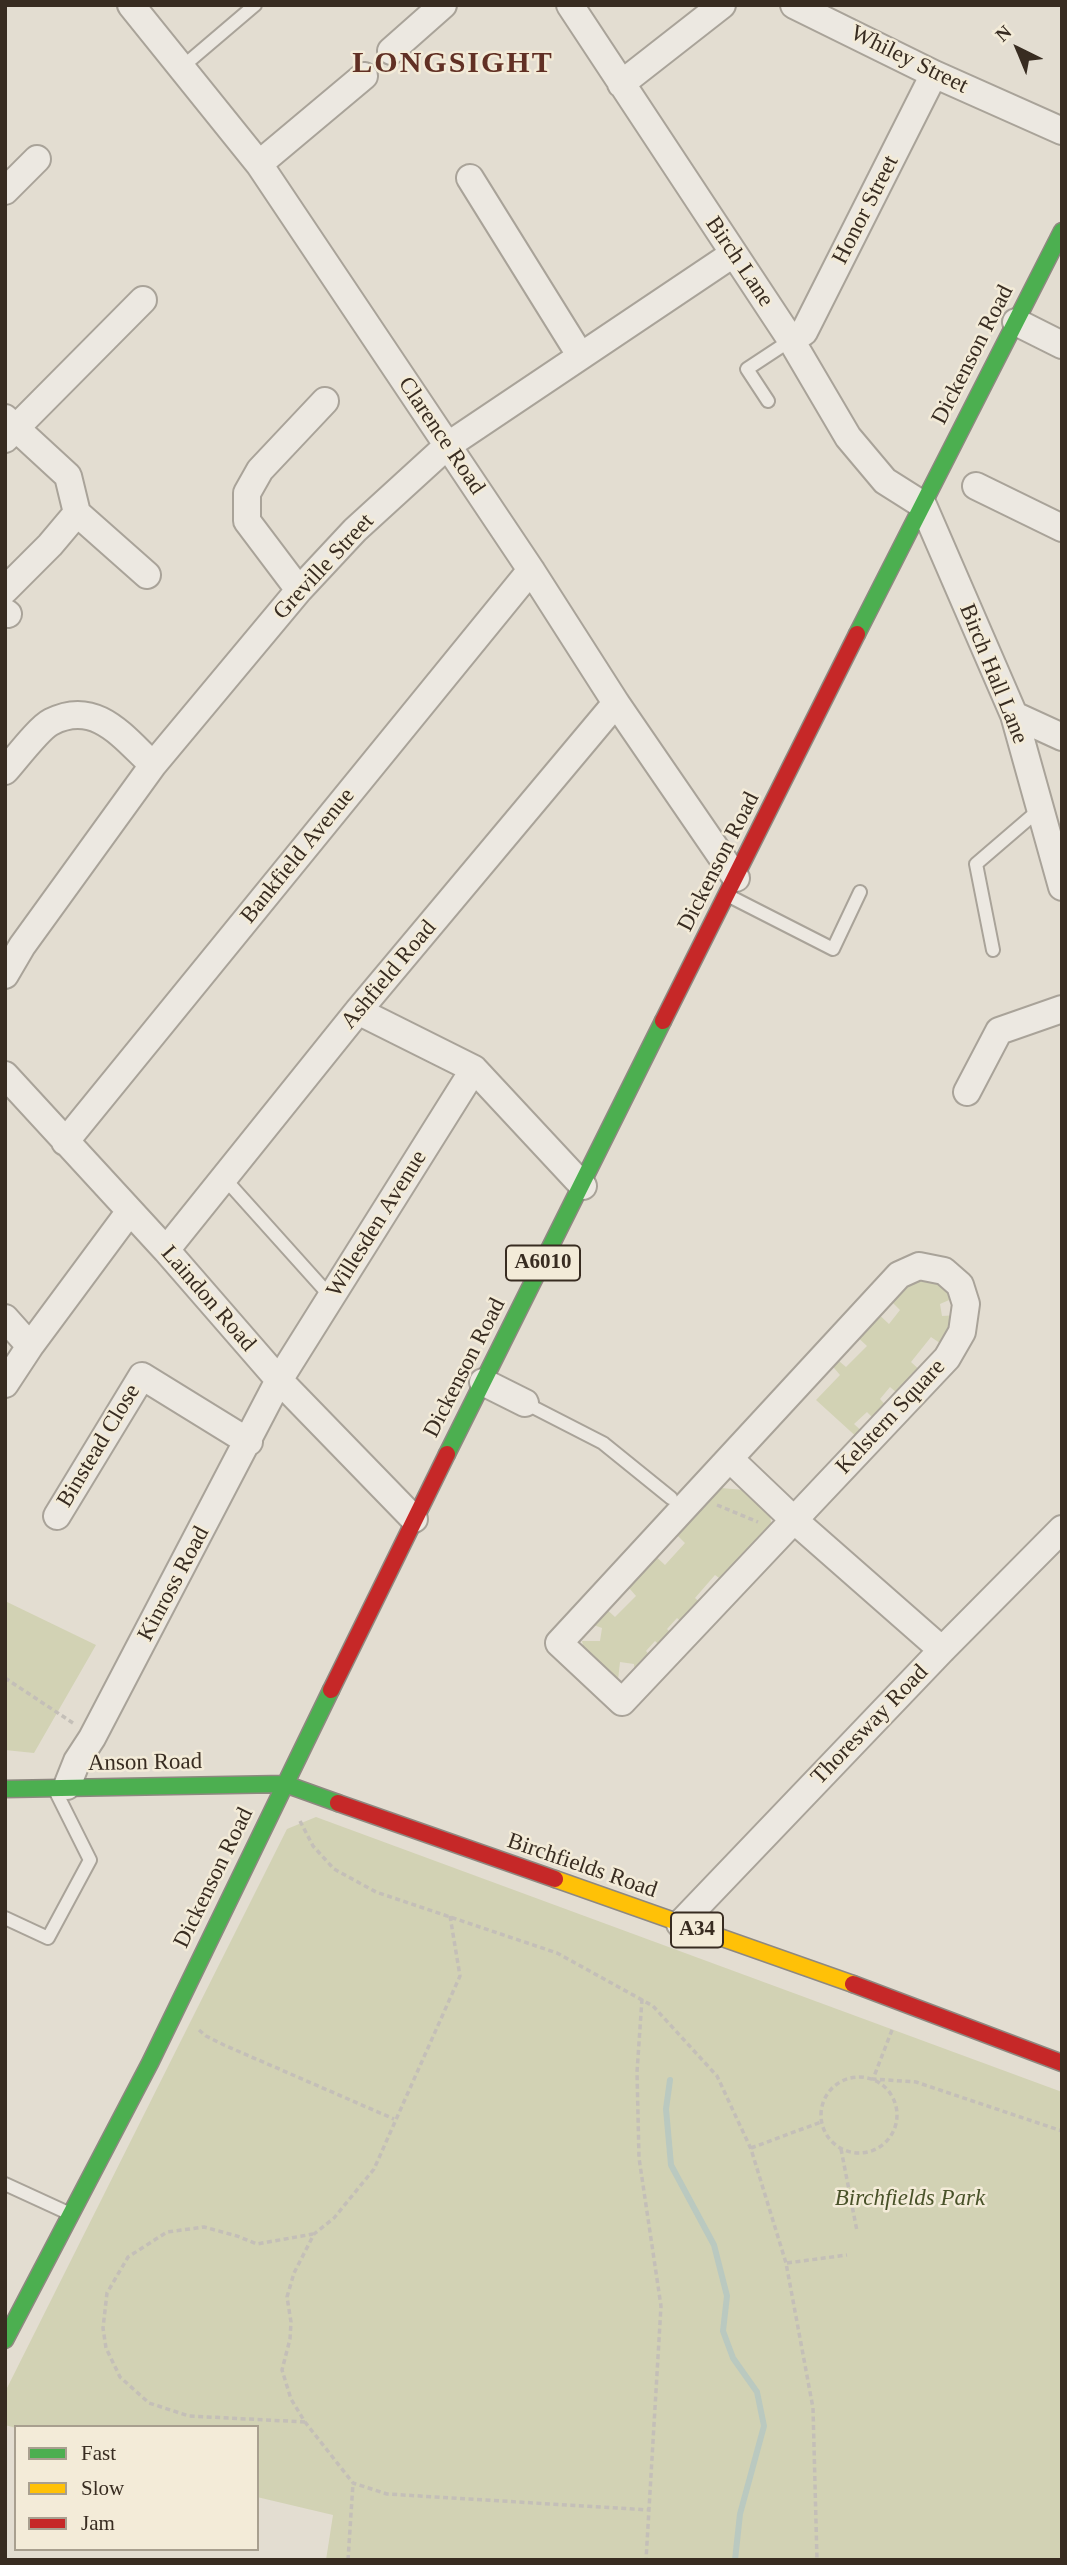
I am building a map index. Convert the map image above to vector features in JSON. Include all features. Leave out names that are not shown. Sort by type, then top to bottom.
[{"type":"highway","name":"Dickenson Road","points":[[5,2340],[16,2293],[69,2213],[172,2018],[414,1519],[1062,231]]},
{"type":"highway","name":"Anson Road","points":[[5,1789],[285,1784]]},
{"type":"highway","name":"Birchfields Road","points":[[285,1784],[903,2002],[1062,2063]]},
{"type":"street","name":"Clarence Road","points":[[131,5],[259,164],[531,570],[732,887]]},
{"type":"street","points":[[391,51],[443,5]]},
{"type":"street","name":"Birch Lane","points":[[570,5],[791,340],[861,454],[884,481],[923,505]]},
{"type":"street","points":[[621,83],[722,5]]},
{"type":"street","name":"Whiley Street","points":[[794,5],[934,74],[1062,131]]},
{"type":"street","name":"Honor Street","points":[[791,340],[804,332],[934,74]]},
{"type":"street","points":[[259,164],[364,76]]},
{"type":"street","points":[[5,191],[37,159]]},
{"type":"street","points":[[470,178],[580,355]]},
{"type":"street","name":"Greville Street","points":[[5,975],[22,946],[153,765],[299,590],[355,530],[447,446],[733,254]]},
{"type":"street","points":[[143,300],[9,429],[68,476],[77,513],[147,575]]},
{"type":"street","points":[[1016,322],[1062,345]]},
{"type":"street","points":[[299,590],[247,521],[247,493],[290,426],[325,401]]},
{"type":"street","points":[[976,486],[1062,528]]},
{"type":"street","name":"Birch Hall Lane","points":[[923,505],[1014,715],[1062,887]]},
{"type":"street","points":[[6,605],[77,513]]},
{"type":"street","name":"Bankfield Avenue","points":[[65,1142],[531,570]]},
{"type":"street","name":"Ashfield Road","points":[[166,1250],[358,1011],[616,703]]},
{"type":"street","points":[[5,771],[49,723],[83,714],[110,725],[153,765]]},
{"type":"street","points":[[1014,715],[1062,737]]},
{"type":"street","points":[[967,1091],[999,1031],[1062,1009]]},
{"type":"street","points":[[358,1011],[474,1069],[583,1186]]},
{"type":"street","name":"Willesden Avenue","points":[[279,1380],[474,1069]]},
{"type":"street","name":"Laindon Road","points":[[5,1076],[166,1250],[279,1380],[414,1519]]},
{"type":"street","points":[[5,1384],[130,1211]]},
{"type":"street","name":"Kelstern Square","points":[[919,1266],[944,1270],[960,1285],[966,1304],[962,1332],[947,1358],[622,1702],[559,1643],[683,1500],[730,1458],[899,1275],[919,1266]]},
{"type":"street","points":[[5,1318],[30,1346]]},
{"type":"street","name":"Binstead Close","points":[[57,1516],[142,1376],[248,1442]]},
{"type":"street","name":"Kinross Road","points":[[61,1787],[92,1738],[279,1380]]},
{"type":"street","points":[[483,1382],[525,1403]]},
{"type":"street","points":[[730,1458],[788,1526],[942,1650]]},
{"type":"street","name":"Thoresway Road","points":[[680,1924],[942,1650],[1062,1529]]},
{"type":"lane","points":[[181,68],[255,5]]},
{"type":"lane","points":[[768,401],[747,369],[791,340]]},
{"type":"lane","points":[[992,950],[976,864],[1040,809]]},
{"type":"lane","points":[[732,887],[833,948],[860,892]]},
{"type":"lane","points":[[225,1179],[331,1297]]},
{"type":"lane","points":[[525,1403],[603,1443],[683,1500]]},
{"type":"lane","points":[[5,1918],[48,1938],[90,1860],[61,1787]]},
{"type":"lane","points":[[5,2184],[69,2213]]},
{"type":"path","points":[[683,1500],[788,1526]]},
{"type":"path","points":[[5,1678],[78,1726]]},
{"type":"path","points":[[285,1784],[300,1823],[313,1846],[334,1869],[376,1892],[557,1953],[653,2006],[717,2076],[751,2149],[786,2263],[813,2408],[817,2560]]},
{"type":"path","points":[[450,1916],[460,1976],[374,2169],[334,2218],[314,2234],[294,2273],[287,2297],[291,2322],[290,2339],[282,2370],[285,2386],[305,2422],[353,2483],[387,2494],[649,2510]]},
{"type":"path","points":[[642,1999],[637,2072],[639,2158],[661,2306],[646,2560]]},
{"type":"path","points":[[873,2079],[903,2002]]},
{"type":"path","points":[[172,2018],[200,2030],[224,2045],[394,2119]]},
{"type":"path","points":[[873,2079],[884,2085],[892,2095],[897,2119],[894,2131],[877,2149],[852,2152],[841,2148],[825,2133],[821,2110],[830,2089],[850,2077],[916,2082],[1062,2131]]},
{"type":"path","points":[[751,2149],[821,2122]]},
{"type":"path","points":[[841,2148],[857,2231]]},
{"type":"path","points":[[305,2422],[189,2416],[149,2403],[120,2377],[106,2348],[103,2328],[107,2293],[128,2258],[167,2232],[204,2227],[257,2244],[314,2234]]},
{"type":"path","points":[[786,2263],[847,2255]]},
{"type":"path","points":[[348,2560],[353,2483]]},
{"type":"green space","points":[[920,1274],[941,1279],[956,1297],[940,1304],[942,1316],[958,1315],[947,1348],[931,1337],[911,1362],[924,1374],[903,1398],[890,1387],[880,1399],[891,1411],[878,1423],[867,1412],[854,1424],[866,1435],[860,1440],[816,1400],[840,1375],[829,1362],[833,1356],[846,1367],[867,1346],[853,1333],[874,1310],[889,1324],[900,1310],[887,1297]]},
{"type":"green space","points":[[721,1488],[744,1490],[770,1515],[772,1528],[729,1585],[715,1575],[695,1598],[706,1608],[688,1628],[677,1618],[667,1629],[678,1640],[666,1651],[655,1641],[646,1651],[656,1662],[635,1680],[634,1664],[620,1662],[618,1680],[612,1679],[584,1650],[582,1641],[600,1641],[602,1628],[588,1623],[602,1605],[615,1617],[636,1596],[623,1581],[651,1552],[665,1565],[685,1543],[673,1531],[710,1494]]},
{"type":"green space","points":[[5,1601],[96,1645],[34,1753],[5,1750]]},
{"type":"green space","name":"Birchfields Park","points":[[316,1817],[1062,2092],[1062,2560],[326,2560],[333,2515],[259,2497],[259,2425],[14,2425],[14,2427],[5,2425],[5,2392],[287,1829]]},
{"type":"waterway","points":[[670,2080],[666,2109],[671,2165],[714,2245],[727,2296],[723,2331],[733,2358],[757,2392],[764,2426],[740,2514],[735,2560]]},
{"type":"traffic: fast","points":[[857,634],[1062,231]]},
{"type":"traffic: fast","points":[[447,1454],[663,1021]]},
{"type":"traffic: fast","points":[[5,2340],[150,2063],[331,1690]]},
{"type":"traffic: fast","points":[[5,1789],[285,1784],[338,1803]]},
{"type":"traffic: slow","points":[[555,1879],[853,1984]]},
{"type":"traffic: jam","points":[[663,1021],[857,634]]},
{"type":"traffic: jam","points":[[331,1690],[447,1454]]},
{"type":"traffic: jam","points":[[338,1803],[555,1879]]},
{"type":"traffic: jam","points":[[853,1984],[1062,2063]]},
{"type":"district","name":"LONGSIGHT","points":[[453,64]]}]
